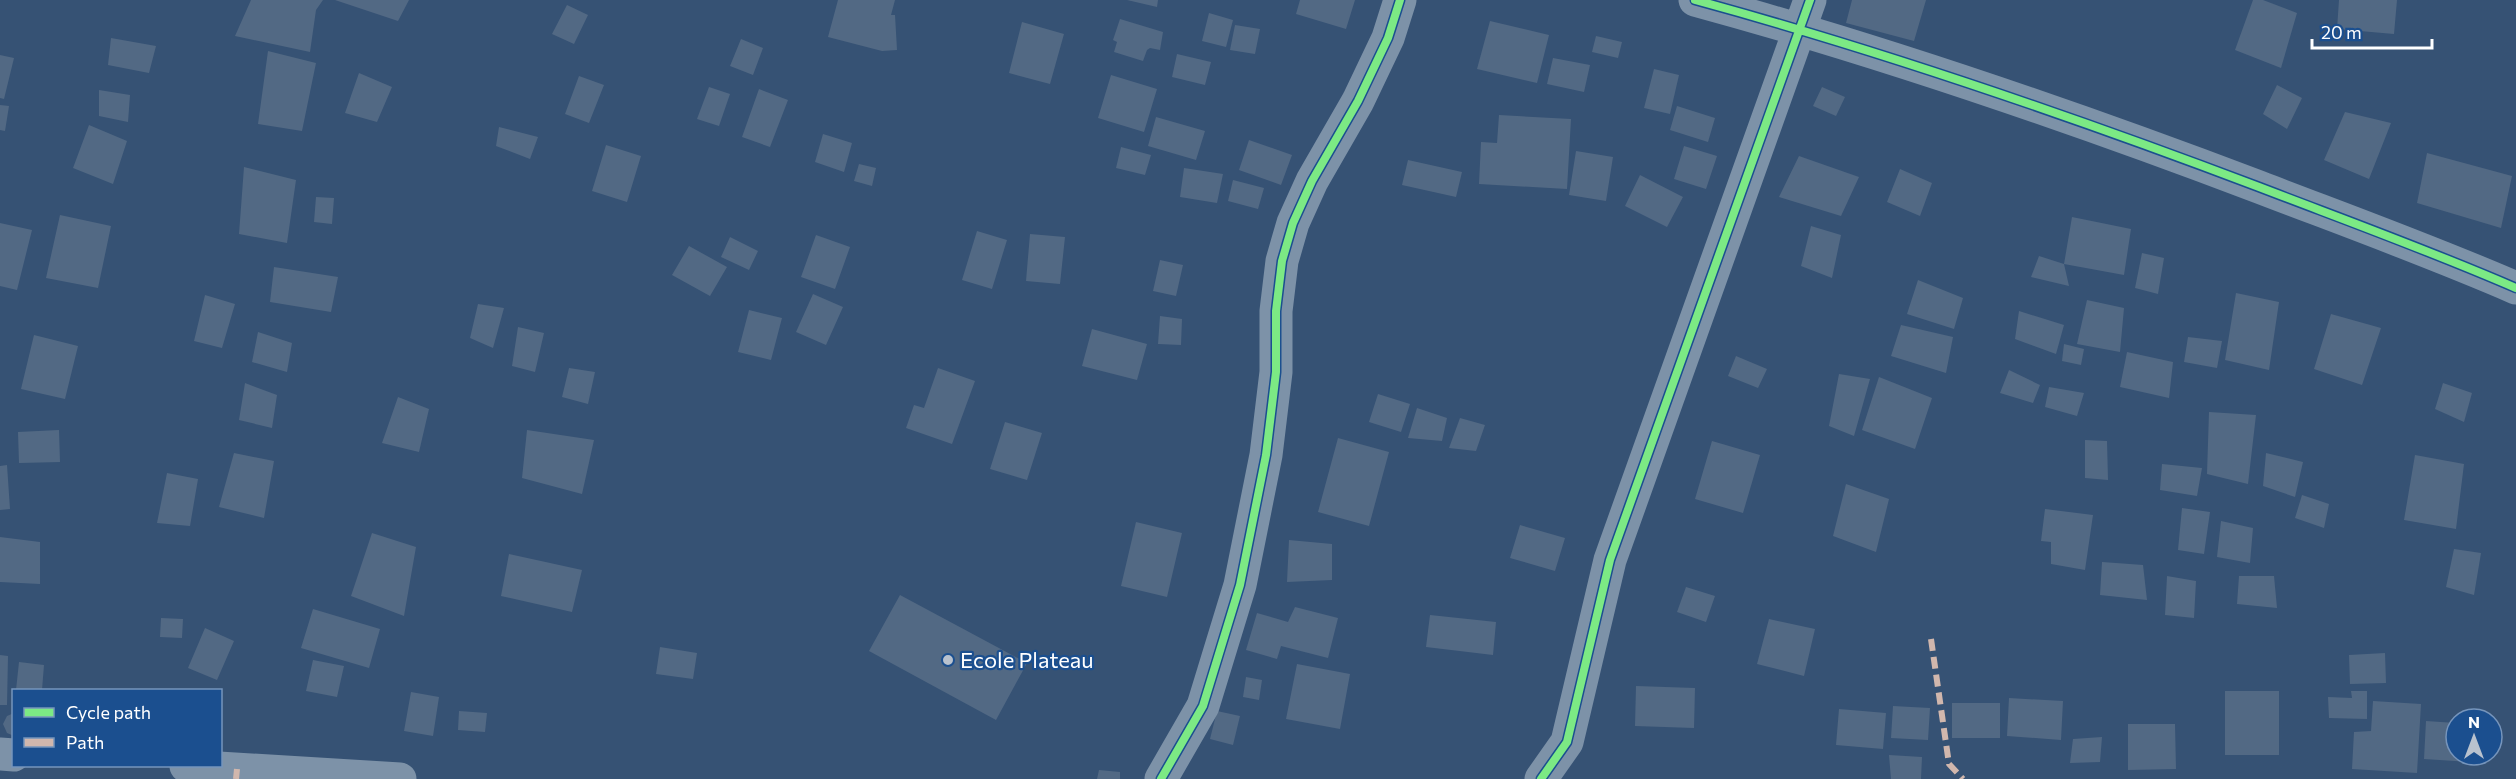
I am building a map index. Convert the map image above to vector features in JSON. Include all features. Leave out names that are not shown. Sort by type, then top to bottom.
[{"type":"street","points":[[1161,779],[1203,706],[1240,585],[1266,455],[1275,372],[1276,311],[1282,261],[1293,223],[1312,181],[1358,101],[1388,38],[1400,0]]},
{"type":"street","points":[[1695,0],[1805,14],[2427,249],[2516,288]]},
{"type":"street","points":[[1541,779],[1567,742],[1610,560],[1805,14]]},
{"type":"street","points":[[217,767],[400,779]]},
{"type":"building","points":[[251,0],[323,0],[316,10],[310,52],[235,36]]},
{"type":"building","points":[[335,0],[409,0],[398,21]]},
{"type":"building","points":[[838,0],[895,0],[891,15],[895,15],[897,50],[882,51],[828,37]]},
{"type":"building","points":[[1127,0],[1158,0],[1157,7]]},
{"type":"building","points":[[1300,0],[1355,0],[1346,29],[1296,14]]},
{"type":"building","points":[[1852,0],[1926,0],[1914,41],[1846,23]]},
{"type":"building","points":[[2253,0],[2263,0],[2297,13],[2281,68],[2235,50]]},
{"type":"building","points":[[2339,0],[2397,0],[2394,34],[2337,29]]},
{"type":"building","points":[[567,5],[588,15],[574,44],[552,34]]},
{"type":"building","points":[[1209,13],[1233,20],[1226,47],[1202,41]]},
{"type":"building","points":[[1120,19],[1163,32],[1160,50],[1150,48],[1143,61],[1114,52],[1117,42],[1113,40]]},
{"type":"building","points":[[1490,21],[1549,35],[1537,83],[1477,69]]},
{"type":"building","points":[[1022,22],[1064,34],[1050,84],[1009,73]]},
{"type":"building","points":[[1235,25],[1260,29],[1255,54],[1230,50]]},
{"type":"building","points":[[1596,36],[1622,42],[1618,58],[1592,52]]},
{"type":"building","points":[[111,38],[156,46],[149,73],[108,65]]},
{"type":"building","points":[[741,39],[763,48],[753,75],[730,66]]},
{"type":"building","points":[[268,51],[316,63],[302,131],[258,124]]},
{"type":"building","points":[[1177,54],[1211,62],[1205,85],[1172,77]]},
{"type":"building","points":[[0,55],[14,58],[4,99],[0,98]]},
{"type":"building","points":[[1553,58],[1590,65],[1584,92],[1547,84]]},
{"type":"building","points":[[1654,69],[1679,75],[1670,114],[1644,108]]},
{"type":"building","points":[[359,73],[392,87],[377,122],[345,113]]},
{"type":"building","points":[[1111,75],[1157,89],[1144,132],[1098,118]]},
{"type":"building","points":[[579,76],[604,85],[589,123],[565,114]]},
{"type":"building","points":[[2277,85],[2302,98],[2287,129],[2263,114]]},
{"type":"building","points":[[709,87],[730,94],[719,126],[697,119]]},
{"type":"building","points":[[1822,87],[1845,97],[1836,116],[1813,106]]},
{"type":"building","points":[[759,89],[788,100],[770,147],[742,137]]},
{"type":"building","points":[[99,90],[130,95],[128,122],[99,116]]},
{"type":"building","points":[[0,105],[9,106],[5,131],[0,130]]},
{"type":"building","points":[[1677,106],[1715,118],[1708,142],[1670,130]]},
{"type":"building","points":[[2345,112],[2391,123],[2369,179],[2324,160]]},
{"type":"building","points":[[1499,115],[1571,119],[1567,189],[1479,184],[1481,142],[1497,143]]},
{"type":"building","points":[[1156,117],[1205,131],[1196,160],[1148,146]]},
{"type":"building","points":[[89,125],[127,141],[113,184],[73,168]]},
{"type":"building","points":[[499,127],[538,137],[530,159],[496,146]]},
{"type":"building","points":[[823,134],[852,143],[844,172],[815,162]]},
{"type":"building","points":[[1249,140],[1292,155],[1281,185],[1239,170]]},
{"type":"building","points":[[606,145],[641,156],[627,202],[592,191]]},
{"type":"building","points":[[1684,146],[1717,156],[1706,189],[1674,179]]},
{"type":"building","points":[[1121,147],[1151,155],[1145,175],[1116,168]]},
{"type":"building","points":[[1576,151],[1613,157],[1606,201],[1569,195]]},
{"type":"building","points":[[2427,153],[2512,176],[2501,228],[2417,203]]},
{"type":"building","points":[[1799,156],[1859,177],[1841,216],[1779,197]]},
{"type":"building","points":[[1408,160],[1462,172],[1456,197],[1402,185]]},
{"type":"building","points":[[859,164],[876,168],[872,186],[854,181]]},
{"type":"building","points":[[244,167],[296,180],[287,243],[239,234]]},
{"type":"building","points":[[1184,168],[1223,174],[1217,203],[1180,197]]},
{"type":"building","points":[[1900,169],[1932,183],[1920,216],[1887,202]]},
{"type":"building","points":[[1640,175],[1683,197],[1667,227],[1625,206]]},
{"type":"building","points":[[1233,180],[1264,188],[1258,209],[1228,201]]},
{"type":"building","points":[[316,197],[334,198],[332,224],[314,222]]},
{"type":"building","points":[[60,215],[111,226],[98,288],[46,278]]},
{"type":"building","points":[[2072,217],[2131,229],[2124,275],[2064,264]]},
{"type":"building","points":[[0,223],[32,230],[17,290],[0,286]]},
{"type":"building","points":[[1811,226],[1841,235],[1832,278],[1801,266]]},
{"type":"building","points":[[977,231],[1007,240],[992,289],[962,280]]},
{"type":"building","points":[[1030,234],[1065,237],[1060,284],[1026,281]]},
{"type":"building","points":[[816,235],[850,247],[835,289],[801,277]]},
{"type":"building","points":[[730,237],[758,251],[749,270],[721,257]]},
{"type":"building","points":[[689,246],[727,267],[710,296],[672,275]]},
{"type":"building","points":[[2142,253],[2164,258],[2158,294],[2135,288]]},
{"type":"building","points":[[2039,256],[2064,264],[2069,286],[2031,277]]},
{"type":"building","points":[[1160,260],[1183,265],[1176,296],[1153,291]]},
{"type":"building","points":[[274,267],[338,277],[331,312],[270,302]]},
{"type":"building","points":[[1918,280],[1963,298],[1954,329],[1907,314]]},
{"type":"building","points":[[2236,293],[2279,302],[2269,370],[2225,360]]},
{"type":"building","points":[[813,294],[843,307],[826,345],[796,332]]},
{"type":"building","points":[[205,295],[235,304],[222,348],[194,341]]},
{"type":"building","points":[[2087,300],[2124,308],[2120,352],[2077,344]]},
{"type":"building","points":[[478,304],[504,308],[493,348],[470,338]]},
{"type":"building","points":[[749,310],[782,318],[771,360],[738,352]]},
{"type":"building","points":[[2019,311],[2064,325],[2056,354],[2015,339]]},
{"type":"building","points":[[2331,314],[2381,328],[2362,385],[2314,369]]},
{"type":"building","points":[[1160,316],[1182,319],[1181,345],[1158,344]]},
{"type":"building","points":[[1901,325],[1953,337],[1946,373],[1891,356]]},
{"type":"building","points":[[518,327],[544,333],[535,372],[512,366]]},
{"type":"building","points":[[1092,329],[1147,344],[1137,380],[1082,366]]},
{"type":"building","points":[[258,332],[292,343],[287,372],[252,362]]},
{"type":"building","points":[[34,335],[78,346],[65,399],[21,389]]},
{"type":"building","points":[[2188,337],[2222,341],[2217,368],[2184,362]]},
{"type":"building","points":[[2064,344],[2084,349],[2081,365],[2062,361]]},
{"type":"building","points":[[2127,352],[2173,362],[2169,398],[2120,387]]},
{"type":"building","points":[[1736,356],[1767,369],[1758,388],[1728,376]]},
{"type":"building","points":[[569,368],[595,372],[588,404],[562,397]]},
{"type":"building","points":[[938,368],[975,381],[952,444],[906,428],[914,405],[924,408]]},
{"type":"building","points":[[2009,370],[2040,385],[2033,403],[2000,393]]},
{"type":"building","points":[[1839,374],[1870,379],[1854,436],[1829,426]]},
{"type":"building","points":[[1879,377],[1932,398],[1915,449],[1862,430]]},
{"type":"building","points":[[245,383],[277,395],[272,428],[239,420]]},
{"type":"building","points":[[2443,383],[2472,393],[2464,422],[2435,409]]},
{"type":"building","points":[[2049,387],[2084,393],[2077,416],[2045,407]]},
{"type":"building","points":[[1378,394],[1410,404],[1401,432],[1369,422]]},
{"type":"building","points":[[398,397],[429,409],[419,452],[382,443]]},
{"type":"building","points":[[1417,408],[1447,418],[1442,441],[1408,438]]},
{"type":"building","points":[[2209,412],[2256,415],[2248,484],[2207,474]]},
{"type":"building","points":[[1460,418],[1485,425],[1476,451],[1449,448]]},
{"type":"building","points":[[1005,422],[1042,433],[1027,480],[990,469]]},
{"type":"building","points":[[59,430],[60,462],[19,463],[18,432]]},
{"type":"building","points":[[527,430],[594,440],[582,494],[522,478]]},
{"type":"building","points":[[1338,438],[1389,452],[1369,526],[1318,512]]},
{"type":"building","points":[[2085,440],[2107,441],[2108,480],[2085,478]]},
{"type":"building","points":[[1712,441],[1760,455],[1743,513],[1695,499]]},
{"type":"building","points":[[234,453],[274,461],[264,518],[219,507]]},
{"type":"building","points":[[2266,453],[2303,462],[2295,497],[2263,486]]},
{"type":"building","points":[[2415,455],[2464,464],[2456,529],[2404,520]]},
{"type":"building","points":[[2162,464],[2202,468],[2197,496],[2160,490]]},
{"type":"building","points":[[7,465],[10,509],[0,510],[0,466]]},
{"type":"building","points":[[167,473],[198,479],[190,526],[157,523]]},
{"type":"building","points":[[1846,484],[1889,499],[1876,552],[1833,536]]},
{"type":"building","points":[[2302,495],[2329,504],[2324,528],[2295,518]]},
{"type":"building","points":[[2182,508],[2210,512],[2204,554],[2178,550]]},
{"type":"building","points":[[2045,509],[2093,515],[2085,570],[2051,564],[2051,542],[2041,541]]},
{"type":"building","points":[[2221,521],[2253,528],[2250,563],[2217,557]]},
{"type":"building","points":[[1136,522],[1182,533],[1167,597],[1121,586]]},
{"type":"building","points":[[1520,525],[1565,538],[1555,571],[1510,558]]},
{"type":"building","points":[[372,533],[416,547],[404,616],[351,596]]},
{"type":"building","points":[[0,537],[40,542],[40,584],[0,582]]},
{"type":"building","points":[[1289,540],[1332,544],[1332,580],[1287,582]]},
{"type":"building","points":[[2454,549],[2481,553],[2474,595],[2446,587]]},
{"type":"building","points":[[509,554],[582,570],[572,612],[501,596]]},
{"type":"building","points":[[2102,562],[2143,565],[2147,600],[2100,595]]},
{"type":"building","points":[[2167,576],[2196,581],[2194,618],[2165,615]]},
{"type":"building","points":[[2239,576],[2274,576],[2277,608],[2237,604]]},
{"type":"building","points":[[1686,587],[1715,596],[1706,622],[1677,612]]},
{"type":"building","points":[[900,595],[1027,663],[996,720],[869,651]]},
{"type":"building","points":[[1295,607],[1338,618],[1328,658],[1281,646],[1277,659],[1246,650],[1257,613],[1288,622]]},
{"type":"building","points":[[313,609],[380,629],[369,668],[301,648]]},
{"type":"building","points":[[1430,615],[1496,622],[1493,655],[1426,647]]},
{"type":"building","points":[[161,618],[183,619],[182,638],[160,637]]},
{"type":"building","points":[[1769,619],[1815,629],[1804,676],[1757,664]]},
{"type":"building","points":[[205,628],[234,641],[217,680],[188,668]]},
{"type":"building","points":[[660,647],[697,653],[693,679],[656,674]]},
{"type":"building","points":[[2385,653],[2386,683],[2350,684],[2349,655]]},
{"type":"building","points":[[0,655],[8,656],[7,705],[0,705]]},
{"type":"building","points":[[313,660],[344,666],[337,697],[306,691]]},
{"type":"building","points":[[19,662],[44,665],[42,689],[16,689]]},
{"type":"building","points":[[1297,664],[1350,674],[1340,729],[1286,719]]},
{"type":"building","points":[[1246,677],[1262,680],[1259,700],[1243,697]]},
{"type":"building","points":[[1636,686],[1695,688],[1694,728],[1635,726]]},
{"type":"building","points":[[2225,691],[2279,691],[2279,755],[2225,755]]},
{"type":"building","points":[[2351,691],[2367,691],[2367,719],[2329,718],[2328,697],[2352,698]]},
{"type":"building","points":[[411,692],[439,697],[433,736],[404,731]]},
{"type":"building","points":[[2009,698],[2063,701],[2061,740],[2007,736]]},
{"type":"building","points":[[2373,701],[2421,704],[2417,773],[2352,769],[2354,732],[2371,731]]},
{"type":"building","points":[[1952,703],[2000,703],[2000,738],[1952,738]]},
{"type":"building","points":[[1893,706],[1930,708],[1928,740],[1891,738]]},
{"type":"building","points":[[1839,709],[1886,713],[1883,749],[1836,745]]},
{"type":"building","points":[[459,711],[487,713],[485,732],[458,730]]},
{"type":"building","points":[[1217,711],[1240,716],[1233,745],[1210,739]]},
{"type":"building","points":[[12,714],[12,735],[7,733],[3,724],[7,716]]},
{"type":"building","points":[[2426,721],[2444,722],[2444,760],[2424,759]]},
{"type":"building","points":[[2128,724],[2175,724],[2176,769],[2128,770]]},
{"type":"building","points":[[2102,737],[2100,762],[2070,763],[2073,739]]},
{"type":"building","points":[[1889,755],[1922,757],[1921,779],[1891,779]]},
{"type":"building","points":[[1099,770],[1120,772],[1120,779],[1097,779]]},
{"type":"marked path","points":[[1931,639],[1949,764],[1963,779]]},
{"type":"marked path","points":[[236,779],[237,769]]},
{"type":"cycle path","points":[[1161,779],[1203,706],[1240,585],[1266,455],[1276,372],[1276,311],[1282,261],[1293,223],[1312,181],[1358,101],[1388,38],[1400,0]]},
{"type":"cycle path","points":[[1695,0],[1838,41],[2050,111],[2356,224],[2516,288]]},
{"type":"cycle path","points":[[1541,779],[1567,742],[1610,560],[1810,0]]},
{"type":"place","name":"Ecole Plateau","points":[[948,660]]}]
